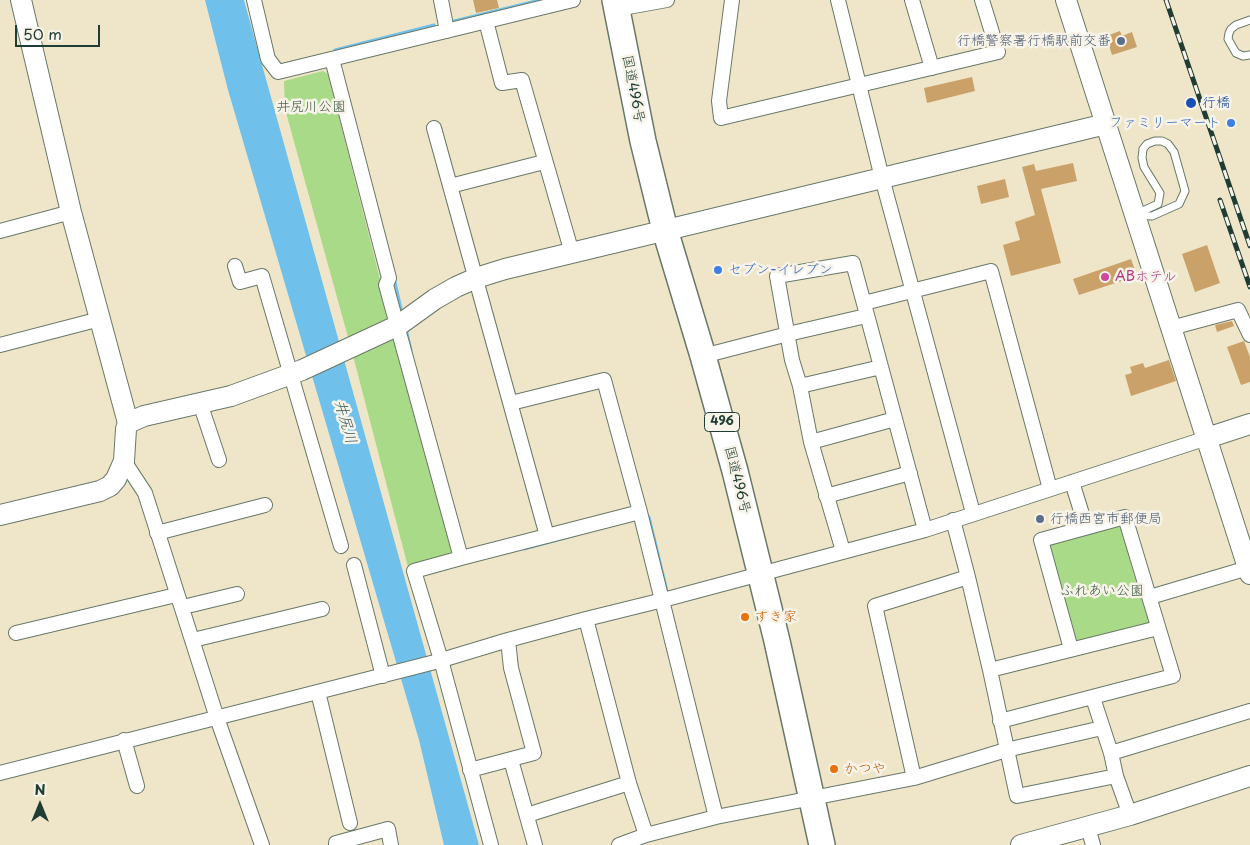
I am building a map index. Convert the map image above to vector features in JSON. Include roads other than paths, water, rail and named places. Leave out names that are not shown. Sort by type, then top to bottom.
[{"type":"highway","name":"国道496号","points":[[616,5],[643,141],[666,230],[704,356],[735,471],[777,641],[822,845]]},
{"type":"street","points":[[0,515],[100,491],[110,486],[116,479],[124,460],[128,423],[71,212],[21,0]]},
{"type":"street","points":[[254,0],[268,59],[278,72],[574,0]]},
{"type":"street","points":[[441,0],[447,31]]},
{"type":"street","points":[[616,5],[667,0]]},
{"type":"street","points":[[732,0],[719,101],[721,118],[998,52],[982,0]]},
{"type":"street","points":[[838,0],[882,178],[973,513]]},
{"type":"street","points":[[912,0],[932,68]]},
{"type":"street","points":[[1066,0],[1249,571],[1150,597]]},
{"type":"street","points":[[486,21],[502,84],[522,80],[544,162],[572,253]]},
{"type":"street","points":[[332,59],[386,268],[388,278],[386,285],[461,558]]},
{"type":"street","points":[[128,423],[144,416],[231,396],[296,372],[352,348],[398,325],[435,299],[476,278],[505,269],[1106,124]]},
{"type":"street","points":[[434,128],[547,536]]},
{"type":"street","points":[[450,186],[544,162]]},
{"type":"street","points":[[0,231],[71,212]]},
{"type":"street","points":[[843,551],[811,442],[800,386],[792,360],[777,276],[852,263],[925,530]]},
{"type":"street","points":[[235,266],[240,282],[262,276],[296,372],[341,546]]},
{"type":"street","points":[[704,356],[788,334],[865,310],[913,290],[992,271],[1050,489]]},
{"type":"street","points":[[1171,328],[1238,310],[1250,335]]},
{"type":"street","points":[[0,346],[100,319]]},
{"type":"street","points":[[800,386],[881,367]]},
{"type":"street","points":[[510,403],[604,380],[663,600],[716,817]]},
{"type":"street","points":[[200,403],[219,460]]},
{"type":"street","points":[[811,442],[895,419]]},
{"type":"street","points":[[0,773],[386,675],[586,619],[925,530],[1250,424]]},
{"type":"street","points":[[124,460],[145,493],[217,718],[262,845]]},
{"type":"street","points":[[826,496],[910,473]]},
{"type":"street","points":[[1072,482],[1086,528]]},
{"type":"street","points":[[157,533],[265,504]]},
{"type":"street","points":[[491,845],[414,571],[640,512]]},
{"type":"street","points":[[1000,721],[1173,676],[1125,517],[1041,540],[1071,649]]},
{"type":"street","points":[[953,520],[990,670],[1017,796],[1116,776]]},
{"type":"street","points":[[354,565],[386,675]]},
{"type":"street","points":[[914,778],[875,606],[968,577]]},
{"type":"street","points":[[16,633],[180,601],[237,594]]},
{"type":"street","points":[[193,640],[322,609]]},
{"type":"street","points":[[586,619],[629,783],[646,835]]},
{"type":"street","points":[[990,670],[1158,628]]},
{"type":"street","points":[[470,770],[534,753],[512,668],[508,640]]},
{"type":"street","points":[[318,692],[350,823]]},
{"type":"street","points":[[1093,698],[1111,753],[1116,776],[1130,815]]},
{"type":"street","points":[[1111,753],[1250,712]]},
{"type":"street","points":[[622,844],[646,835],[716,817],[812,798],[826,797],[914,778],[1006,750],[1102,728]]},
{"type":"street","points":[[124,740],[137,786]]},
{"type":"street","points":[[510,760],[535,845]]},
{"type":"street","points":[[1021,845],[1090,836],[1130,815],[1250,776]]},
{"type":"street","points":[[527,815],[629,783]]},
{"type":"street","points":[[336,845],[336,843],[388,829],[391,845]]},
{"type":"lane","points":[[1250,20],[1231,29],[1228,39],[1236,53],[1244,56],[1250,55]]},
{"type":"lane","points":[[1155,140],[1162,141],[1168,144],[1174,152],[1185,191],[1179,204],[1152,216],[1134,215],[1158,204],[1160,193],[1144,167],[1142,158],[1143,149],[1147,144],[1155,140]]},
{"type":"water","name":"井尻川","points":[[205,0],[244,0],[479,845],[444,845],[419,740],[228,90]]},
{"type":"waterway","points":[[454,21],[540,0]]},
{"type":"waterway","points":[[336,54],[335,50],[434,25]]},
{"type":"waterway","points":[[394,278],[402,313]]},
{"type":"waterway","points":[[406,329],[411,350]]},
{"type":"waterway","points":[[645,518],[649,517],[668,595]]},
{"type":"waterway","points":[[524,549],[576,535]]},
{"type":"railway","points":[[1166,0],[1250,246]]},
{"type":"railway","points":[[1220,200],[1250,287]]},
{"type":"place","name":"行橋警察署行橋駅前交番","points":[[1121,41]]},
{"type":"place","name":"行橋","points":[[1191,103]]},
{"type":"place","name":"ファミリーマート","points":[[1231,123]]},
{"type":"place","name":"セブン-イレブン","points":[[718,270]]},
{"type":"place","name":"ABホテル","points":[[1105,277]]},
{"type":"place","name":"行橋西宮市郵便局","points":[[1040,519]]},
{"type":"place","name":"すき家","points":[[745,617]]},
{"type":"place","name":"かつや","points":[[834,769]]},
{"type":"park label","name":"井尻川公園","points":[[311,107]]},
{"type":"park label","name":"ふれあい公園","points":[[1102,591]]}]
